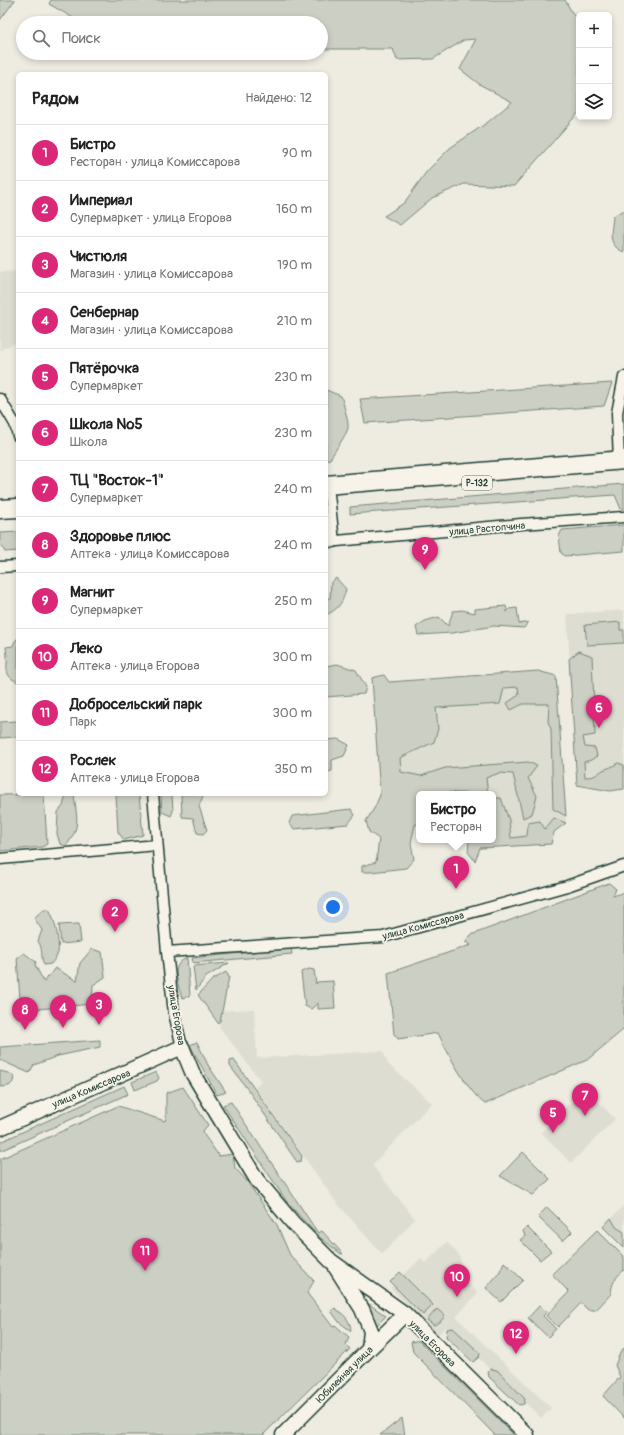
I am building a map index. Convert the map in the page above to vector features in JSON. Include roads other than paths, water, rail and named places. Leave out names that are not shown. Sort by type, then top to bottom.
[{"type":"highway","name":"Р-132","points":[[328,492],[622,464]]},
{"type":"highway","points":[[0,509],[16,508]]},
{"type":"highway","points":[[0,520],[16,518]]},
{"type":"main road","name":"улица Комиссарова","points":[[0,1128],[182,1047]]},
{"type":"main road","name":"улица Егорова","points":[[182,1047],[193,1074],[257,1180],[293,1223],[331,1261],[405,1314],[527,1435]]},
{"type":"main road","name":"улица Егорова","points":[[331,1261],[362,1309],[370,1331],[369,1348]]},
{"type":"main road","name":"Юбилейная улица","points":[[283,1435],[369,1348],[405,1314]]},
{"type":"street","points":[[622,464],[617,413],[624,377]]},
{"type":"street","points":[[0,399],[16,428]]},
{"type":"street","points":[[328,509],[330,542]]},
{"type":"street","name":"улица Растопчина","points":[[330,542],[521,524],[624,517]]},
{"type":"street","points":[[0,567],[16,566]]},
{"type":"street","name":"улица Егорова","points":[[153,796],[174,1013],[182,1047]]},
{"type":"street","points":[[0,859],[158,845]]},
{"type":"street","name":"улица Комиссарова","points":[[167,952],[383,937],[567,886],[624,866]]},
{"type":"place","name":"Магнит","points":[[425,570]]},
{"type":"place","name":"Школа №5","points":[[599,728]]},
{"type":"place","name":"Бистро","points":[[456,889]]},
{"type":"place","name":"Империал","points":[[115,932]]},
{"type":"place","name":"Чистюля","points":[[99,1025]]},
{"type":"place","name":"Сенбернар","points":[[63,1028]]},
{"type":"place","name":"Здоровье плюс","points":[[25,1030]]},
{"type":"place","name":"ТЦ \"Восток-1\"","points":[[585,1116]]},
{"type":"place","name":"Пятёрочка","points":[[553,1133]]},
{"type":"place","name":"Добросельский парк","points":[[145,1271]]},
{"type":"place","name":"Леко","points":[[457,1297]]},
{"type":"place","name":"Рослек","points":[[516,1354]]}]
